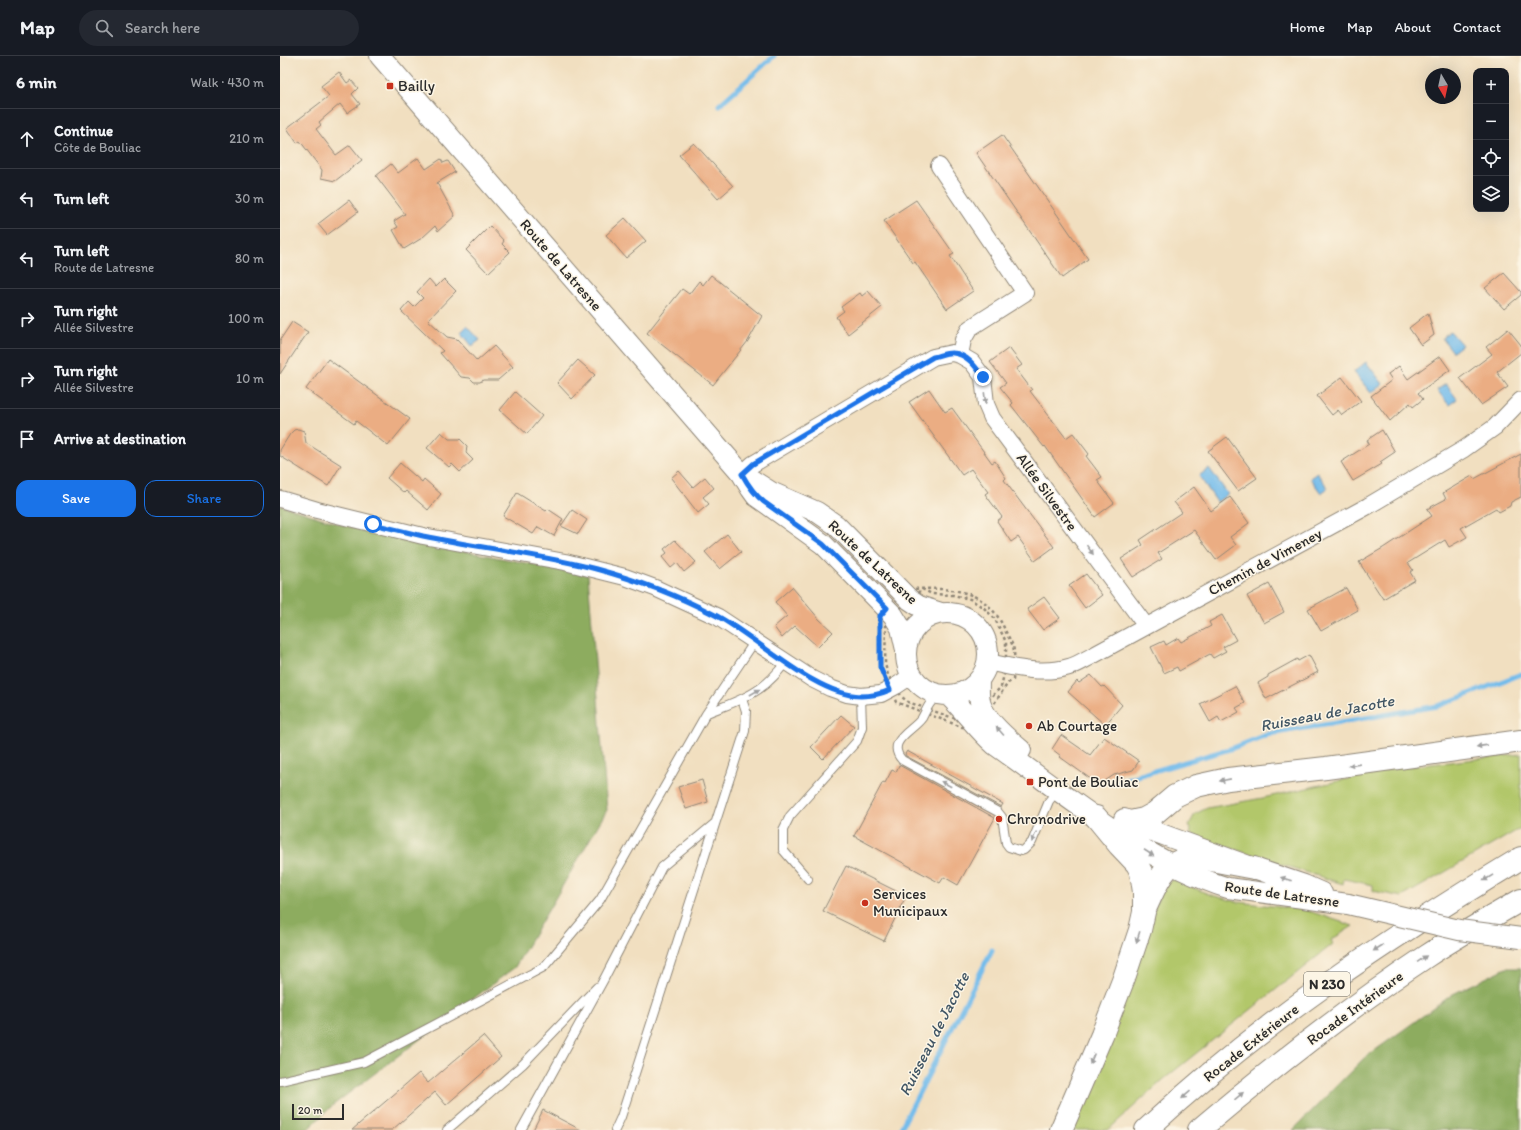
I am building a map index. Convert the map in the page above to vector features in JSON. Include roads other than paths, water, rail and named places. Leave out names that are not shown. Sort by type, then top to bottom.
[{"type":"highway","points":[[1130,822],[1144,819],[1174,796],[1196,786],[1228,779],[1326,768],[1521,741]]},
{"type":"highway","points":[[1061,1130],[1099,1042],[1124,978],[1140,930],[1144,912],[1144,892],[1141,872],[1133,860],[1096,817]]},
{"type":"highway","points":[[1144,912],[1162,875],[1177,861],[1191,858],[1254,868]]},
{"type":"highway","name":"Rocade Extérieure","points":[[1146,1130],[1241,1048],[1361,959],[1521,858]]},
{"type":"highway","name":"Rocade Intérieure","points":[[1199,1130],[1263,1076],[1330,1024],[1428,955],[1521,900]]},
{"type":"street","name":"Route de Latresne","points":[[380,56],[742,474],[756,496],[823,544],[887,608],[901,628],[906,650]]},
{"type":"street","points":[[742,474],[753,464],[933,357],[952,353],[960,355],[963,340],[970,328],[1024,293],[939,166]]},
{"type":"street","name":"Allée Silvestre","points":[[960,355],[972,362],[983,377],[986,404],[992,418],[1146,626]]},
{"type":"street","name":"Chemin de Vimeney","points":[[988,662],[1014,668],[1047,671],[1070,667],[1368,506],[1464,448],[1495,427],[1521,400]]},
{"type":"street","name":"Route de Latresne","points":[[742,474],[771,492],[805,506],[836,525],[910,600],[919,606],[941,613]]},
{"type":"street","points":[[280,498],[317,510],[423,536],[565,562],[625,577],[655,588],[712,614],[826,686],[848,694],[861,696],[881,694],[890,690],[911,676]]},
{"type":"street","points":[[795,524],[805,506]]},
{"type":"street","points":[[941,613],[954,614],[967,618],[977,626],[985,637],[988,649],[988,662],[983,675],[974,686],[962,693],[944,695],[928,691],[918,684],[911,676],[906,663],[906,650],[909,637],[917,626],[928,618],[941,613]]},
{"type":"street","name":"Route de Latresne","points":[[979,680],[981,706],[978,717],[981,733],[1057,790],[1153,856],[1210,882],[1228,888],[1248,892],[1348,904]]},
{"type":"street","name":"Route de Latresne","points":[[944,695],[978,717],[1085,797],[1130,822],[1304,885],[1348,904]]},
{"type":"street","points":[[1348,904],[1459,930],[1521,938]]},
{"type":"lane","points":[[280,1081],[364,1062],[544,967],[600,900],[706,714],[755,641]]},
{"type":"lane","points":[[706,714],[759,690],[786,662]]},
{"type":"lane","points":[[944,695],[929,703],[921,719],[900,739],[897,747],[897,755],[902,760],[998,812],[1002,817],[1006,844],[1009,847],[1021,851],[1027,848],[1032,842],[1049,801],[1057,790]]},
{"type":"lane","points":[[808,880],[783,850],[783,830],[790,816],[857,741],[862,727],[861,696]]},
{"type":"lane","points":[[615,1130],[624,1110],[745,732],[746,711],[742,699]]},
{"type":"lane","points":[[521,1130],[604,979],[662,867],[716,823]]},
{"type":"lane","points":[[447,1130],[523,1064],[604,979]]},
{"type":"water","points":[[467,326],[480,340],[472,346],[461,332]]},
{"type":"water","points":[[1450,331],[1462,345],[1453,352],[1442,338]]},
{"type":"water","points":[[1366,362],[1383,384],[1371,393],[1354,372]]},
{"type":"water","points":[[1446,384],[1457,399],[1449,405],[1437,390]]},
{"type":"water","points":[[1209,468],[1228,494],[1217,502],[1199,476]]},
{"type":"water","points":[[1317,473],[1328,488],[1321,493],[1310,478]]},
{"type":"waterway","points":[[719,105],[774,56]]},
{"type":"waterway","name":"Ruisseau de Jacotte","points":[[1113,783],[1233,748],[1269,734],[1438,706],[1521,674]]},
{"type":"waterway","name":"Ruisseau de Jacotte","points":[[900,1130],[992,950]]},
{"type":"place","name":"Bailly","points":[[390,86]]},
{"type":"place","name":"Ab Courtage","points":[[1029,726]]},
{"type":"place","name":"Pont de Bouliac","points":[[1030,782]]},
{"type":"place","name":"Chronodrive","points":[[999,819]]},
{"type":"place","name":"Services Municipaux","points":[[865,903]]}]
